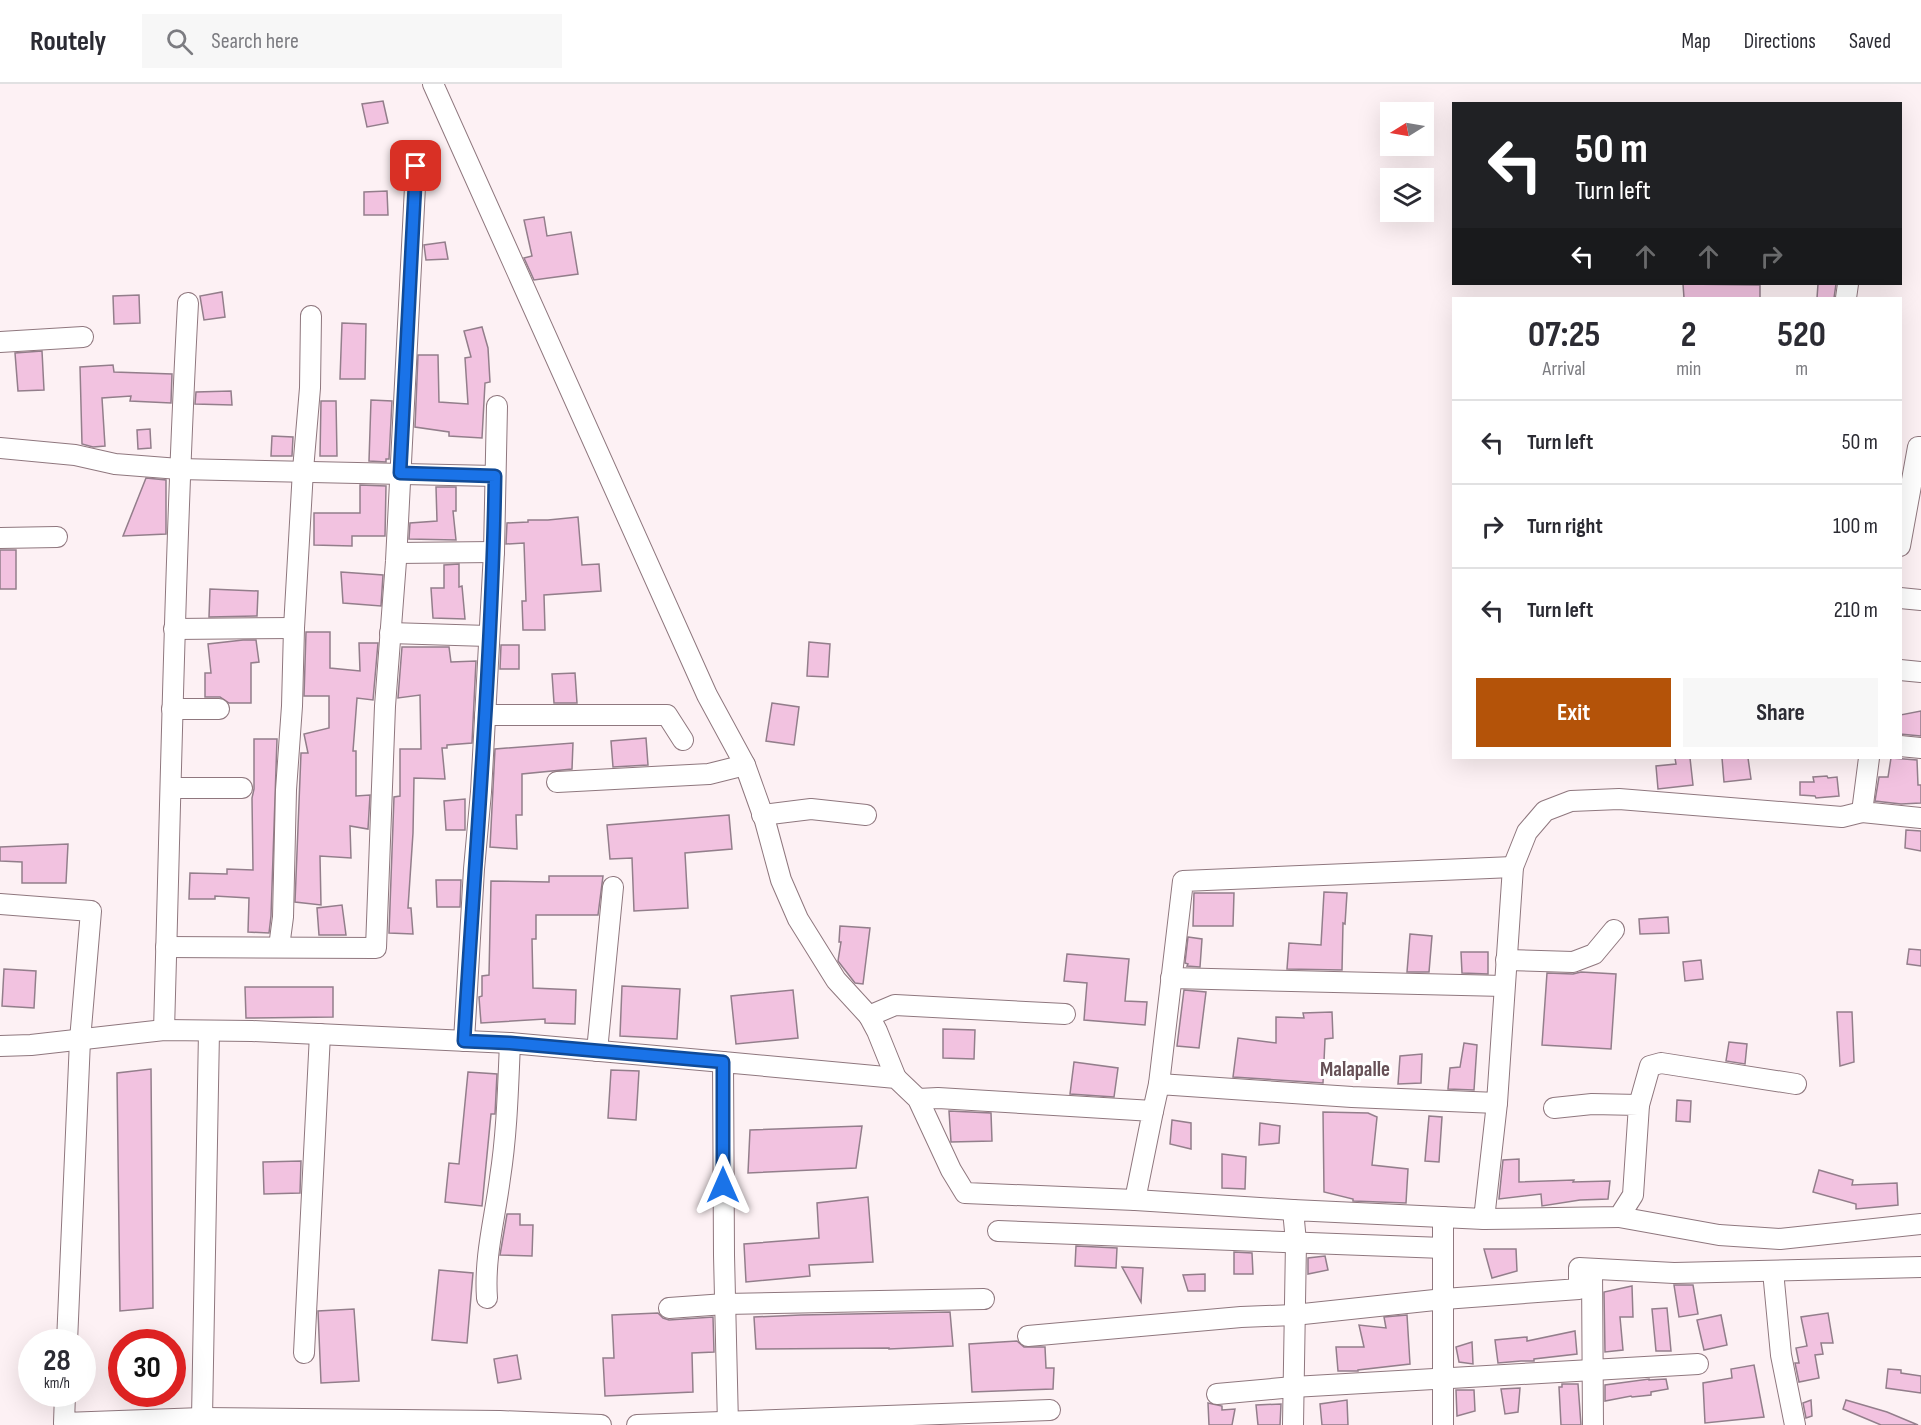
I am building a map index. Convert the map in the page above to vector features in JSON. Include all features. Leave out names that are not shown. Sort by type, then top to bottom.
[{"type":"street","points":[[433,84],[707,695],[745,765],[781,880],[798,919],[836,980],[869,1016],[896,1078],[918,1099],[951,1170],[965,1193],[1484,1219],[1619,1217],[1719,1235],[1780,1239],[1921,1224]]},
{"type":"street","points":[[166,947],[376,948],[385,706],[397,553],[416,166],[410,154]]},
{"type":"street","points":[[164,1030],[179,469],[188,303]]},
{"type":"street","points":[[279,947],[283,917],[286,790],[292,706],[294,628],[310,388],[311,316]]},
{"type":"street","points":[[0,342],[83,337]]},
{"type":"street","points":[[464,1041],[494,552],[497,406]]},
{"type":"street","points":[[1902,541],[1909,522],[1913,447]]},
{"type":"street","points":[[0,448],[75,455],[115,464],[179,469],[495,476]]},
{"type":"street","points":[[0,538],[57,537]]},
{"type":"street","points":[[397,553],[494,552]]},
{"type":"street","points":[[1902,598],[1921,600]]},
{"type":"street","points":[[174,628],[294,628]]},
{"type":"street","points":[[390,633],[488,636]]},
{"type":"street","points":[[1902,670],[1921,672]]},
{"type":"street","points":[[172,708],[219,709]]},
{"type":"street","points":[[485,715],[667,715],[683,740]]},
{"type":"street","points":[[1902,746],[1921,748]]},
{"type":"street","points":[[1862,812],[1869,759]]},
{"type":"street","points":[[556,782],[709,774],[745,765]]},
{"type":"street","points":[[171,788],[242,788]]},
{"type":"street","points":[[1484,1219],[1497,1103],[1513,867],[1527,832],[1545,812],[1571,801],[1619,799],[1842,817],[1862,812],[1921,818]]},
{"type":"street","points":[[762,815],[811,809],[866,815]]},
{"type":"street","points":[[1135,1200],[1158,1084],[1183,881],[1513,867]]},
{"type":"street","points":[[597,1051],[613,887]]},
{"type":"street","points":[[0,904],[91,911],[80,1040],[68,1329]]},
{"type":"street","points":[[1506,960],[1573,962],[1594,954],[1614,930]]},
{"type":"street","points":[[1172,978],[1504,986]]},
{"type":"street","points":[[869,1016],[895,1005],[1065,1014]]},
{"type":"street","points":[[0,1046],[31,1045],[164,1030],[320,1034],[510,1043],[896,1078]]},
{"type":"street","points":[[202,1418],[208,1031]]},
{"type":"street","points":[[304,1353],[320,1034]]},
{"type":"street","points":[[487,1298],[485,1274],[500,1179],[507,1113],[510,1043]]},
{"type":"street","points":[[723,1062],[728,1424]]},
{"type":"street","points":[[1619,1217],[1633,1195],[1639,1105],[1650,1066],[1661,1063],[1796,1084]]},
{"type":"street","points":[[1158,1084],[1352,1097],[1497,1103]]},
{"type":"street","points":[[918,1099],[938,1098],[1153,1111]]},
{"type":"street","points":[[1554,1107],[1592,1104],[1639,1105]]},
{"type":"street","points":[[1293,1210],[1296,1242],[1293,1425]]},
{"type":"street","points":[[1443,1217],[1443,1425]]},
{"type":"street","points":[[998,1231],[1443,1248]]},
{"type":"street","points":[[1028,1336],[1241,1317],[1294,1315],[1579,1288],[1579,1268],[1674,1273],[1921,1267]]},
{"type":"street","points":[[1592,1270],[1593,1425]]},
{"type":"street","points":[[1773,1272],[1781,1354],[1795,1425]]},
{"type":"street","points":[[669,1308],[725,1304],[984,1299]]},
{"type":"street","points":[[1217,1394],[1293,1387],[1698,1364]]},
{"type":"street","points":[[65,1407],[64,1424],[202,1418],[500,1421],[601,1425]]},
{"type":"street","points":[[637,1425],[728,1424],[1050,1410]]},
{"type":"building","points":[[383,101],[388,123],[367,127],[362,104]]},
{"type":"building","points":[[387,191],[388,215],[364,215],[364,192]]},
{"type":"building","points":[[544,217],[547,236],[571,232],[578,274],[534,280],[524,258],[532,256],[524,220]]},
{"type":"building","points":[[445,242],[448,259],[426,260],[424,245]]},
{"type":"building","points":[[1683,285],[1760,285],[1760,297],[1684,297]]},
{"type":"building","points":[[1818,285],[1836,285],[1834,297],[1817,297]]},
{"type":"building","points":[[222,292],[225,317],[204,320],[200,296]]},
{"type":"building","points":[[139,295],[140,323],[114,324],[113,296]]},
{"type":"building","points":[[342,323],[366,324],[365,379],[340,379]]},
{"type":"building","points":[[482,327],[488,348],[490,382],[485,383],[482,438],[449,436],[449,432],[415,427],[418,355],[438,355],[439,402],[468,404],[465,358],[471,357],[464,331]]},
{"type":"building","points":[[42,351],[44,390],[18,391],[15,353]]},
{"type":"building","points":[[113,365],[114,372],[172,374],[171,403],[130,401],[131,396],[102,398],[105,446],[93,447],[82,444],[80,367]]},
{"type":"building","points":[[231,391],[232,405],[195,404],[196,392]]},
{"type":"building","points":[[371,400],[392,401],[389,459],[386,459],[386,462],[369,461]]},
{"type":"building","points":[[321,401],[336,401],[337,456],[320,456]]},
{"type":"building","points":[[150,429],[151,448],[138,449],[137,430]]},
{"type":"building","points":[[272,436],[293,437],[292,456],[271,456]]},
{"type":"building","points":[[146,478],[166,480],[166,534],[123,536]]},
{"type":"building","points":[[360,485],[386,486],[385,536],[352,536],[352,546],[314,545],[314,513],[360,513]]},
{"type":"building","points":[[436,487],[456,487],[456,511],[453,511],[456,540],[409,539],[410,523],[437,521]]},
{"type":"building","points":[[578,517],[582,565],[599,564],[601,591],[544,595],[545,630],[523,630],[522,601],[526,601],[524,543],[506,544],[507,523]]},
{"type":"building","points":[[0,550],[16,550],[16,589],[0,589]]},
{"type":"building","points":[[459,564],[459,587],[462,586],[465,619],[433,618],[431,588],[444,588],[444,565]]},
{"type":"building","points":[[341,572],[383,575],[381,606],[343,603]]},
{"type":"building","points":[[210,589],[258,591],[257,616],[209,617]]},
{"type":"building","points":[[306,632],[330,632],[330,668],[360,671],[359,643],[378,643],[373,700],[357,698],[353,751],[356,751],[356,796],[370,795],[368,829],[350,826],[351,858],[320,856],[321,905],[295,902],[301,753],[308,753],[304,734],[329,728],[329,696],[304,696]]},
{"type":"building","points":[[256,640],[259,662],[251,663],[251,703],[229,703],[220,697],[205,697],[205,673],[211,673],[208,644]]},
{"type":"building","points":[[809,642],[830,644],[828,677],[807,676]]},
{"type":"building","points":[[501,645],[519,645],[519,669],[500,669]]},
{"type":"building","points":[[402,647],[449,647],[451,662],[476,661],[472,743],[447,745],[447,748],[442,748],[445,779],[414,778],[408,908],[411,908],[413,934],[389,933],[394,797],[400,796],[400,749],[421,749],[420,695],[398,698]]},
{"type":"building","points":[[575,673],[577,703],[554,703],[552,674]]},
{"type":"building","points":[[772,703],[799,707],[794,745],[766,741]]},
{"type":"building","points":[[1921,711],[1921,736],[1902,734],[1902,715]]},
{"type":"building","points":[[646,738],[648,765],[613,767],[611,741]]},
{"type":"building","points":[[254,739],[277,739],[269,933],[248,932],[249,898],[215,896],[215,899],[189,899],[190,873],[227,874],[227,869],[253,870]]},
{"type":"building","points":[[573,743],[572,769],[522,774],[522,815],[516,815],[517,849],[490,847],[495,749]]},
{"type":"building","points":[[1675,759],[1690,759],[1693,785],[1658,789],[1656,766],[1676,764]]},
{"type":"building","points":[[1722,759],[1748,759],[1751,779],[1724,782]]},
{"type":"building","points":[[1891,759],[1917,760],[1921,803],[1901,804],[1875,801],[1879,777],[1888,777]]},
{"type":"building","points":[[1827,776],[1828,778],[1837,777],[1839,796],[1816,798],[1800,795],[1800,782],[1814,782],[1813,777]]},
{"type":"building","points":[[465,799],[465,830],[446,830],[444,801]]},
{"type":"building","points":[[729,815],[732,849],[685,853],[688,908],[634,911],[632,858],[610,859],[607,825]]},
{"type":"building","points":[[1906,830],[1921,831],[1921,851],[1905,848]]},
{"type":"building","points":[[68,844],[66,883],[22,883],[22,862],[0,861],[0,847]]},
{"type":"building","points":[[549,876],[603,876],[598,915],[536,915],[536,939],[532,939],[533,988],[576,990],[575,1024],[545,1023],[545,1019],[481,1023],[479,997],[482,996],[482,976],[489,975],[491,881],[549,882]]},
{"type":"building","points":[[436,880],[461,880],[460,907],[437,907]]},
{"type":"building","points":[[1324,892],[1347,893],[1345,924],[1343,923],[1342,970],[1287,969],[1289,943],[1321,945]]},
{"type":"building","points":[[1194,893],[1234,893],[1233,926],[1193,926]]},
{"type":"building","points":[[342,905],[346,935],[319,935],[317,908]]},
{"type":"building","points":[[1668,917],[1669,933],[1640,934],[1639,919]]},
{"type":"building","points":[[840,926],[870,928],[863,984],[855,983],[838,961],[841,942],[839,942]]},
{"type":"building","points":[[1410,934],[1432,936],[1429,972],[1407,972]]},
{"type":"building","points":[[1188,937],[1202,939],[1200,967],[1187,966],[1188,964],[1185,963]]},
{"type":"building","points":[[1909,949],[1921,950],[1921,966],[1907,964]]},
{"type":"building","points":[[1461,952],[1488,952],[1488,974],[1462,973]]},
{"type":"building","points":[[1067,954],[1129,959],[1125,1001],[1147,1002],[1145,1025],[1084,1020],[1087,983],[1064,981]]},
{"type":"building","points":[[1701,960],[1703,979],[1685,981],[1683,962]]},
{"type":"building","points":[[4,969],[36,971],[34,1008],[2,1006]]},
{"type":"building","points":[[1547,973],[1616,974],[1611,1049],[1542,1045]]},
{"type":"building","points":[[622,986],[680,989],[677,1039],[620,1036]]},
{"type":"building","points":[[245,987],[333,987],[333,1017],[246,1018]]},
{"type":"building","points":[[793,990],[798,1038],[736,1044],[731,996]]},
{"type":"building","points":[[1184,990],[1206,992],[1199,1048],[1177,1046]]},
{"type":"building","points":[[1332,1012],[1333,1038],[1325,1039],[1323,1083],[1233,1077],[1238,1038],[1276,1043],[1276,1017],[1304,1018],[1303,1013]]},
{"type":"building","points":[[1837,1012],[1852,1012],[1854,1062],[1840,1066]]},
{"type":"building","points":[[943,1029],[975,1030],[974,1059],[943,1058]]},
{"type":"building","points":[[1729,1042],[1747,1044],[1745,1064],[1726,1061]]},
{"type":"building","points":[[1464,1043],[1477,1045],[1474,1090],[1448,1089],[1450,1068],[1460,1067]]},
{"type":"building","points":[[1422,1054],[1421,1083],[1398,1084],[1400,1056]]},
{"type":"building","points":[[1074,1062],[1118,1068],[1114,1097],[1070,1094]]},
{"type":"building","points":[[151,1069],[153,1308],[120,1311],[117,1073]]},
{"type":"building","points":[[611,1070],[639,1071],[636,1120],[608,1118]]},
{"type":"building","points":[[468,1072],[497,1074],[495,1114],[491,1114],[482,1206],[445,1202],[449,1163],[459,1164]]},
{"type":"building","points":[[1677,1100],[1691,1101],[1690,1122],[1676,1121]]},
{"type":"building","points":[[949,1111],[991,1113],[992,1141],[951,1142]]},
{"type":"building","points":[[1323,1112],[1368,1113],[1377,1117],[1372,1165],[1408,1169],[1406,1203],[1353,1201],[1353,1199],[1324,1192]]},
{"type":"building","points":[[1429,1116],[1442,1117],[1439,1162],[1425,1161]]},
{"type":"building","points":[[1172,1120],[1191,1123],[1191,1149],[1170,1144]]},
{"type":"building","points":[[1260,1123],[1280,1126],[1279,1143],[1259,1145]]},
{"type":"building","points":[[862,1126],[856,1168],[748,1173],[750,1130]]},
{"type":"building","points":[[1222,1154],[1246,1157],[1245,1189],[1222,1188]]},
{"type":"building","points":[[1519,1159],[1519,1182],[1610,1181],[1608,1199],[1580,1200],[1542,1206],[1541,1194],[1499,1199],[1503,1160]]},
{"type":"building","points":[[301,1161],[300,1193],[264,1194],[263,1162]]},
{"type":"building","points":[[1819,1170],[1853,1180],[1852,1185],[1897,1183],[1898,1205],[1856,1209],[1856,1204],[1813,1192]]},
{"type":"building","points":[[868,1197],[873,1262],[809,1265],[810,1276],[746,1282],[744,1244],[819,1238],[817,1203]]},
{"type":"building","points":[[507,1214],[520,1214],[520,1225],[533,1225],[532,1256],[500,1255]]},
{"type":"building","points":[[1076,1246],[1117,1248],[1116,1268],[1075,1266]]},
{"type":"building","points":[[1484,1249],[1516,1249],[1517,1271],[1492,1278]]},
{"type":"building","points":[[1234,1252],[1252,1253],[1253,1274],[1234,1274]]},
{"type":"building","points":[[1325,1256],[1328,1270],[1308,1274],[1308,1258]]},
{"type":"building","points":[[1122,1267],[1143,1268],[1141,1302]]},
{"type":"building","points":[[439,1270],[473,1273],[467,1343],[432,1340]]},
{"type":"building","points":[[1205,1274],[1205,1291],[1188,1291],[1183,1275]]},
{"type":"building","points":[[1674,1285],[1693,1285],[1698,1314],[1679,1317]]},
{"type":"building","points":[[1632,1286],[1633,1317],[1620,1317],[1623,1350],[1605,1352],[1604,1292]]},
{"type":"building","points":[[1667,1308],[1671,1351],[1656,1351],[1652,1309]]},
{"type":"building","points":[[354,1309],[359,1381],[321,1383],[318,1311]]},
{"type":"building","points":[[950,1312],[953,1346],[889,1349],[756,1349],[754,1317]]},
{"type":"building","points":[[658,1313],[669,1320],[713,1317],[714,1352],[692,1353],[693,1392],[605,1396],[603,1358],[614,1358],[612,1315]]},
{"type":"building","points":[[1828,1313],[1833,1343],[1821,1343],[1823,1354],[1815,1355],[1819,1378],[1799,1382],[1795,1363],[1799,1363],[1796,1348],[1807,1346],[1801,1317]]},
{"type":"building","points":[[1407,1315],[1410,1364],[1358,1371],[1338,1371],[1336,1347],[1364,1347],[1359,1325],[1386,1328],[1384,1317]]},
{"type":"building","points":[[1721,1315],[1727,1345],[1704,1350],[1697,1320]]},
{"type":"building","points":[[1575,1331],[1577,1354],[1534,1359],[1534,1361],[1498,1363],[1495,1340],[1527,1337],[1527,1341]]},
{"type":"building","points":[[1017,1341],[1024,1347],[1045,1347],[1046,1368],[1054,1368],[1053,1389],[972,1392],[969,1344]]},
{"type":"building","points":[[1472,1342],[1473,1364],[1459,1362],[1456,1347]]},
{"type":"building","points":[[517,1355],[521,1379],[498,1383],[494,1359]]},
{"type":"building","points":[[1754,1365],[1764,1417],[1705,1423],[1703,1383],[1732,1378],[1731,1369]]},
{"type":"building","points":[[1888,1369],[1921,1376],[1921,1393],[1886,1388]]},
{"type":"building","points":[[1666,1379],[1668,1389],[1651,1392],[1651,1395],[1605,1401],[1605,1385]]},
{"type":"building","points":[[1562,1384],[1578,1384],[1581,1425],[1561,1425],[1559,1387],[1562,1387]]},
{"type":"building","points":[[1520,1388],[1518,1412],[1505,1414],[1501,1389]]},
{"type":"building","points":[[1456,1390],[1474,1390],[1475,1411],[1457,1416]]},
{"type":"building","points":[[1347,1400],[1348,1425],[1322,1425],[1320,1404]]},
{"type":"building","points":[[1811,1400],[1812,1416],[1806,1418],[1803,1403]]},
{"type":"building","points":[[1846,1400],[1887,1412],[1918,1425],[1881,1425],[1843,1409]]},
{"type":"building","points":[[1208,1403],[1222,1406],[1222,1410],[1235,1409],[1232,1425],[1209,1425]]},
{"type":"building","points":[[1281,1404],[1280,1425],[1258,1425],[1256,1405]]},
{"type":"district","name":"Malapalle","points":[[1355,1069]]},
{"type":"route","points":[[416,166],[400,473],[495,476],[494,552],[481,792],[464,1041],[723,1062],[723,1185]]}]
